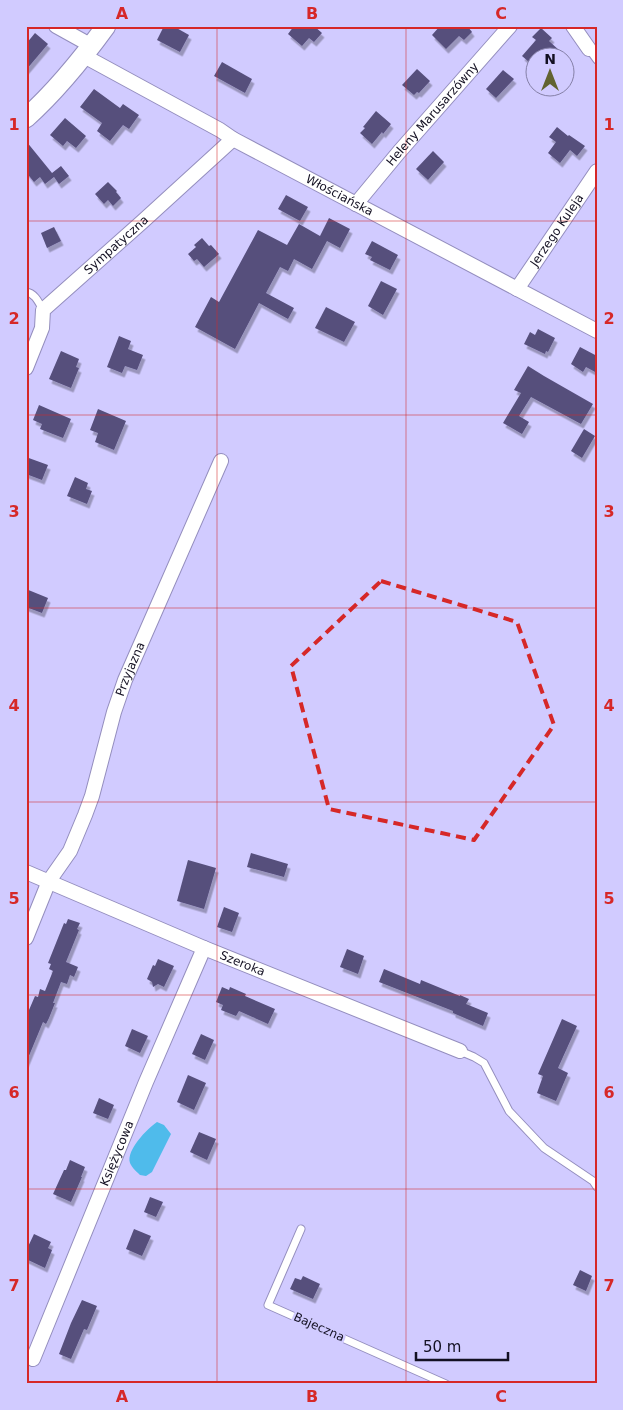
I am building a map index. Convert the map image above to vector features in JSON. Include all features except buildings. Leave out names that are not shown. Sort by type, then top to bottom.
[{"type":"street","name":"Włościańska","points":[[56,26],[88,51],[233,139],[597,331]]},
{"type":"street","points":[[26,118],[60,84],[106,26]]},
{"type":"street","name":"Heleny Marusarzówny","points":[[356,204],[405,145],[510,26]]},
{"type":"street","points":[[573,26],[593,54]]},
{"type":"street","name":"Sympatyczna","points":[[43,310],[233,139]]},
{"type":"street","name":"Jerzego Kuleja","points":[[517,289],[597,171]]},
{"type":"street","points":[[26,368],[42,328],[43,310]]},
{"type":"street","name":"Przyjazna","points":[[26,938],[49,881],[70,852],[92,796],[114,712],[125,680],[221,460]]},
{"type":"street","name":"Szeroka","points":[[26,872],[204,948],[460,1051]]},
{"type":"street","name":"Księżycowa","points":[[33,1358],[146,1082],[204,948]]},
{"type":"lane","points":[[26,292],[30,292],[43,310]]},
{"type":"lane","points":[[460,1051],[474,1056],[484,1063],[509,1111],[544,1148],[593,1182],[597,1187]]},
{"type":"lane","name":"Bajeczna","points":[[302,1229],[268,1305],[446,1384]]},
{"type":"highlighted area","points":[[381,581],[517,622],[554,725],[474,840],[329,809],[291,666]]},
{"type":"water","points":[[157,1122],[164,1125],[171,1134],[152,1172],[146,1176],[140,1175],[130,1163],[131,1152],[143,1135]]}]
